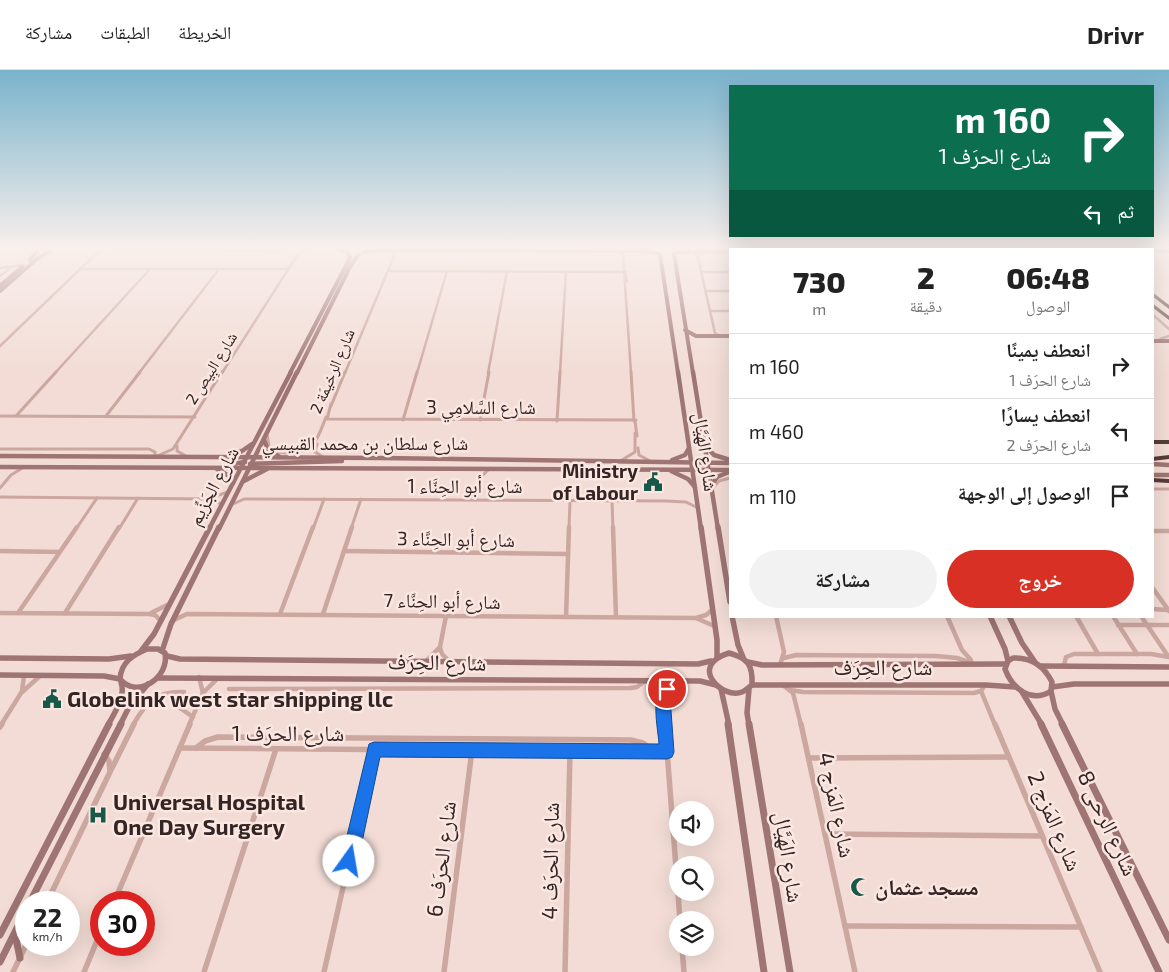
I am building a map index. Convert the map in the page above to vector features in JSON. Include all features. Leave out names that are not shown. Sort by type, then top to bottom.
[{"type":"highway","points":[[1154,295],[1169,308]]},
{"type":"highway","points":[[1154,306],[1169,320]]},
{"type":"highway","points":[[1154,442],[1169,442]]},
{"type":"highway","points":[[1154,458],[1169,457]]},
{"type":"highway","points":[[1154,480],[1169,481]]},
{"type":"street","points":[[0,346],[58,291]]},
{"type":"street","points":[[16,416],[130,291]]},
{"type":"street","points":[[106,416],[202,291]]},
{"type":"street","name":"شارع البِيص 2","points":[[177,446],[275,291]]},
{"type":"street","name":"شارع الجَزِّيم","points":[[141,651],[161,621],[333,291]]},
{"type":"street","name":"شارع الجَزِّيم","points":[[164,654],[171,624],[180,605],[337,291]]},
{"type":"street","name":"شارع الرخيمَة 2","points":[[267,434],[268,446],[273,451],[281,453],[304,452],[313,447],[327,419],[331,404],[380,291]]},
{"type":"street","points":[[403,419],[441,291]]},
{"type":"street","points":[[480,420],[503,291]]},
{"type":"street","points":[[557,420],[565,291]]},
{"type":"street","points":[[626,291],[639,454],[650,461]]},
{"type":"street","points":[[622,460],[631,456],[635,451],[628,291]]},
{"type":"street","name":"شارع الهَيَّال","points":[[667,291],[712,610],[714,659]]},
{"type":"street","name":"شارع الهَيَّال","points":[[680,291],[684,329],[729,596]]},
{"type":"street","points":[[706,291],[713,334]]},
{"type":"street","points":[[664,311],[670,314]]},
{"type":"street","points":[[710,311],[729,311]]},
{"type":"street","points":[[1154,316],[1169,330]]},
{"type":"street","points":[[323,321],[331,318]]},
{"type":"street","name":"شارع الرخيمَة 2","points":[[323,457],[316,453],[315,449],[368,319]]},
{"type":"street","points":[[684,329],[693,335],[729,338]]},
{"type":"street","points":[[667,337],[673,334]]},
{"type":"street","points":[[687,346],[693,340],[713,334],[729,338]]},
{"type":"street","points":[[1154,340],[1169,339]]},
{"type":"street","points":[[1154,340],[1169,339]]},
{"type":"street","points":[[0,416],[196,417]]},
{"type":"street","name":"شارع السَّلامِي 3","points":[[327,419],[635,420]]},
{"type":"street","points":[[264,440],[268,450],[282,458]]},
{"type":"street","points":[[217,457],[242,451],[255,442]]},
{"type":"street","points":[[704,443],[714,455],[729,462]]},
{"type":"street","points":[[0,449],[149,449],[155,452],[155,457],[171,451],[177,446],[179,452],[188,457]]},
{"type":"street","points":[[663,462],[682,457],[689,448]]},
{"type":"street","name":"شارع سلطان بن محمد القبيسي","points":[[0,456],[217,457],[245,460]]},
{"type":"street","points":[[184,468],[193,465],[223,465],[254,457]]},
{"type":"street","name":"شارع سلطان بن محمد القبيسي","points":[[254,457],[622,460],[707,466],[729,471]]},
{"type":"street","points":[[250,466],[380,458]]},
{"type":"street","points":[[707,466],[729,463]]},
{"type":"street","points":[[1154,464],[1169,465]]},
{"type":"street","name":"شارع سلطان بن محمد القبيسي","points":[[0,467],[241,468],[250,466],[269,468],[474,470],[666,470],[692,466]]},
{"type":"street","points":[[615,470],[619,467],[679,468],[692,466]]},
{"type":"street","points":[[10,467],[11,475]]},
{"type":"street","points":[[0,488],[11,475],[24,467]]},
{"type":"street","points":[[214,468],[229,476],[233,483]]},
{"type":"street","points":[[241,483],[269,468]]},
{"type":"street","points":[[474,470],[479,474],[480,478]]},
{"type":"street","points":[[476,500],[480,478],[488,470]]},
{"type":"street","points":[[666,470],[688,479],[696,492],[686,502]]},
{"type":"street","points":[[711,488],[717,477],[729,471]]},
{"type":"street","points":[[694,480],[698,474],[703,473],[710,480]]},
{"type":"street","points":[[1154,475],[1169,475]]},
{"type":"street","points":[[711,488],[719,481],[729,478]]},
{"type":"street","points":[[1154,489],[1169,489]]},
{"type":"street","points":[[208,499],[228,492]]},
{"type":"street","points":[[237,493],[244,499]]},
{"type":"street","points":[[0,497],[208,499],[222,504]]},
{"type":"street","points":[[18,613],[97,498]]},
{"type":"street","points":[[66,613],[138,498]]},
{"type":"street","name":"شارع أبو الحِنَّاء 1","points":[[231,505],[244,499],[324,499],[686,502],[698,508]]},
{"type":"street","points":[[280,614],[324,499]]},
{"type":"street","points":[[324,614],[361,500]]},
{"type":"street","points":[[566,617],[570,501]]},
{"type":"street","points":[[612,501],[616,617]]},
{"type":"street","points":[[1154,531],[1169,531]]},
{"type":"street","points":[[0,551],[59,552]]},
{"type":"street","name":"شارع أبو الحِنَّاء 3","points":[[344,551],[568,554]]},
{"type":"street","points":[[1155,595],[1169,610]]},
{"type":"street","points":[[149,614],[170,604]]},
{"type":"street","points":[[171,624],[187,614],[180,605]]},
{"type":"street","points":[[1154,609],[1169,610]]},
{"type":"street","name":"شارع أبو الحِنَّاء 7","points":[[187,614],[696,618],[706,615],[712,610]]},
{"type":"street","points":[[0,613],[149,614],[158,617],[161,621]]},
{"type":"street","points":[[427,660],[437,654],[440,648],[446,616]]},
{"type":"street","name":"شارع أبو الحِنَّاء 7","points":[[696,618],[714,626]]},
{"type":"street","points":[[732,618],[738,645],[754,676],[750,687],[744,692],[732,693],[718,687],[710,676],[714,659],[729,653],[745,659]]},
{"type":"street","points":[[776,618],[784,658],[780,665]]},
{"type":"street","points":[[949,618],[968,658],[977,664]]},
{"type":"street","points":[[991,618],[1005,649],[1006,675],[1018,690],[1036,697],[1042,696],[1052,689],[1074,684],[1169,684]]},
{"type":"street","points":[[1010,618],[1022,643],[1050,676],[1052,689]]},
{"type":"street","points":[[1077,618],[1098,654]]},
{"type":"street","points":[[1114,618],[1137,654]]},
{"type":"street","points":[[1142,618],[1168,657]]},
{"type":"street","points":[[1118,625],[1169,625]]},
{"type":"street","points":[[783,646],[790,653],[796,655]]},
{"type":"street","points":[[954,657],[960,654],[961,646]]},
{"type":"street","points":[[0,935],[118,706],[123,688],[121,680],[123,666],[134,655],[153,648],[164,654],[166,667],[157,678],[148,684],[129,707],[106,756],[36,891]]},
{"type":"street","points":[[440,648],[442,654],[449,661]]},
{"type":"street","name":"شارع الحِرَف","points":[[164,654],[180,659],[690,664],[714,659]]},
{"type":"street","points":[[1064,665],[1066,657],[1070,655],[1137,654],[1168,657]]},
{"type":"street","points":[[0,658],[109,660],[134,655]]},
{"type":"street","points":[[784,658],[796,655],[954,657],[977,664]]},
{"type":"street","points":[[1007,663],[1020,658],[1038,664],[1169,667]]},
{"type":"street","name":"شارع الحِرَف","points":[[745,659],[758,665],[1007,663]]},
{"type":"street","points":[[0,675],[104,676],[121,680],[132,688],[148,684]]},
{"type":"street","points":[[21,693],[24,676]]},
{"type":"street","points":[[0,727],[21,693],[41,676]]},
{"type":"street","points":[[199,677],[203,693]]},
{"type":"street","name":"شارع الحِرَف","points":[[157,678],[700,681],[718,687]]},
{"type":"street","points":[[119,891],[203,693],[219,678]]},
{"type":"street","points":[[274,678],[280,688]]},
{"type":"street","points":[[228,689],[630,688],[637,687],[647,681],[663,696]]},
{"type":"street","points":[[677,681],[670,686],[663,696],[679,911]]},
{"type":"street","points":[[778,683],[790,690],[803,692],[971,693],[981,691],[986,685]]},
{"type":"street","name":"شارع الحِرَف","points":[[750,687],[778,683],[986,685],[1018,690]]},
{"type":"street","name":"شارع الهَيَّال","points":[[718,687],[727,714],[764,972]]},
{"type":"street","name":"شارع الهَيَّال","points":[[750,687],[747,713],[790,972]]},
{"type":"street","name":"شارع الرحى 8","points":[[1052,689],[1054,709],[1169,940]]},
{"type":"street","name":"شارع المَزج 4","points":[[790,690],[796,702],[809,758],[855,972]]},
{"type":"street","name":"شارع الرحى 8","points":[[1018,690],[1035,711],[1159,972]]},
{"type":"street","name":"شارع المَزج 2","points":[[981,691],[1100,972]]},
{"type":"street","points":[[52,891],[142,709],[160,695],[168,692],[184,692],[180,708],[193,717]]},
{"type":"street","points":[[796,702],[803,692]]},
{"type":"street","points":[[971,693],[986,704]]},
{"type":"street","points":[[196,748],[204,741],[218,737],[631,740],[643,743],[653,751]]},
{"type":"street","name":"شارع الحرَف 1","points":[[180,748],[667,752]]},
{"type":"street","points":[[204,972],[276,749]]},
{"type":"street","points":[[324,972],[374,750]]},
{"type":"street","name":"شارع الحرَف 6","points":[[444,972],[472,750]]},
{"type":"street","name":"شارع الحرَف 4","points":[[565,972],[570,751]]},
{"type":"street","points":[[106,756],[118,757]]},
{"type":"street","points":[[106,756],[110,772]]},
{"type":"street","points":[[809,758],[1008,757]]},
{"type":"street","points":[[825,834],[1042,836]]},
{"type":"street","points":[[845,926],[1081,927]]},
{"type":"street","points":[[13,972],[20,958],[14,933]]},
{"type":"street","points":[[0,962],[14,933]]},
{"type":"street","points":[[84,972],[91,956]]},
{"type":"street","points":[[683,956],[684,972]]},
{"type":"place","name":"Ministry of Labour","points":[[653,482]]},
{"type":"place","name":"Globelink west star shipping llc","points":[[52,699]]},
{"type":"place","name":"Universal Hospital One Day Surgery","points":[[98,815]]},
{"type":"place","name":"مسجد عثمان","points":[[860,887]]},
{"type":"route","points":[[349,861],[374,750],[667,752],[663,696],[667,689]]}]
